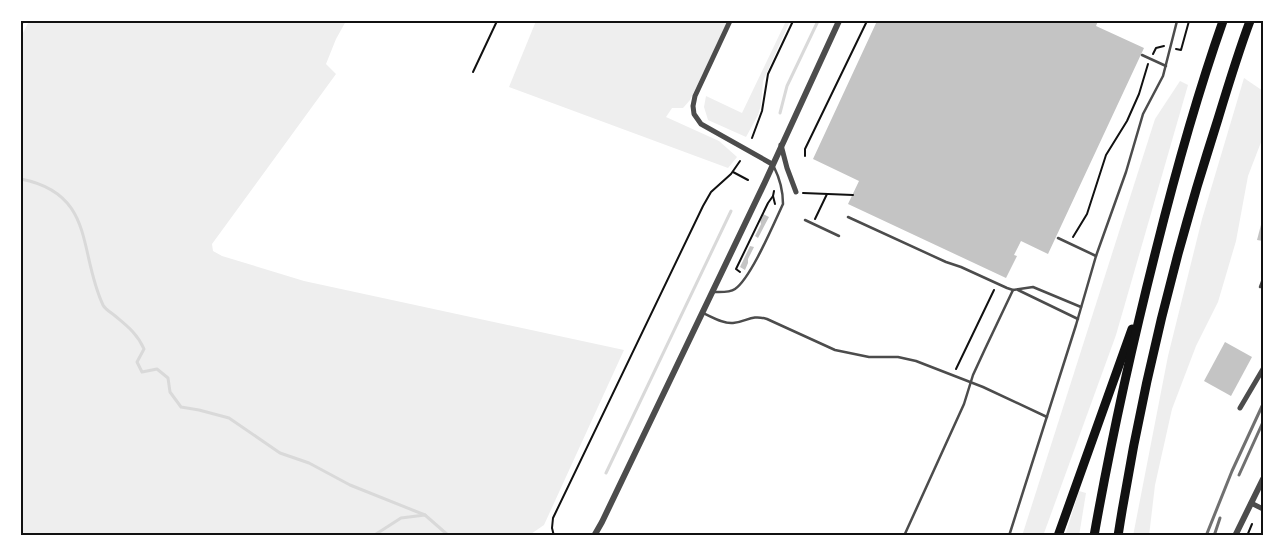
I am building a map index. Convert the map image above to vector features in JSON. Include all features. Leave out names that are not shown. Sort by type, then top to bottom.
[{"type":"highway","points":[[1094,536],[1120,402],[1175,173],[1223,21]]},
{"type":"highway","points":[[1118,536],[1141,409],[1167,295],[1199,178],[1250,21]]},
{"type":"highway","points":[[1058,536],[1146,289]]},
{"type":"street","points":[[730,21],[695,96],[694,114],[706,128],[772,164]]},
{"type":"street","points":[[595,535],[841,21]]},
{"type":"street","points":[[782,145],[787,168],[796,192]]},
{"type":"street","points":[[1240,408],[1263,369]]},
{"type":"street","points":[[1236,536],[1263,479]]},
{"type":"street","points":[[1251,503],[1263,509]]},
{"type":"lane","points":[[1009,536],[1082,307],[1096,256],[1143,114],[1163,76],[1177,21]]},
{"type":"lane","points":[[1142,55],[1166,66]]},
{"type":"lane","points":[[712,292],[729,292],[737,288],[745,279],[783,204],[780,180],[772,164]]},
{"type":"lane","points":[[848,217],[1078,319]]},
{"type":"lane","points":[[805,220],[839,236]]},
{"type":"lane","points":[[1058,238],[1096,256]]},
{"type":"lane","points":[[1260,287],[1263,279]]},
{"type":"lane","points":[[1015,290],[1033,287],[1082,307]]},
{"type":"lane","points":[[904,536],[964,404],[984,349],[1015,290]]},
{"type":"lane","points":[[702,313],[733,324],[759,316],[836,350],[869,357],[898,357],[916,361],[971,382],[1047,417]]},
{"type":"path","points":[[473,72],[497,21]]},
{"type":"path","points":[[752,138],[762,111],[768,74],[793,21]]},
{"type":"path","points":[[805,156],[805,149],[867,21]]},
{"type":"path","points":[[1177,49],[1181,50],[1189,21]]},
{"type":"path","points":[[1153,54],[1156,48],[1165,46]]},
{"type":"path","points":[[1069,243],[1087,214],[1106,155],[1127,121],[1139,94],[1148,64]]},
{"type":"path","points":[[554,536],[552,528],[553,518],[703,206],[711,192],[732,172],[740,161]]},
{"type":"path","points":[[732,172],[748,180]]},
{"type":"path","points":[[774,191],[775,205]]},
{"type":"path","points":[[796,192],[853,194]]},
{"type":"path","points":[[812,224],[827,194]]},
{"type":"path","points":[[743,273],[736,269],[773,196]]},
{"type":"path","points":[[955,370],[995,288]]},
{"type":"shaded area","points":[[29,21],[346,21],[326,64],[336,74],[212,244],[213,251],[222,256],[304,281],[624,350],[544,525],[528,536],[21,536],[21,37]]},
{"type":"shaded area","points":[[536,21],[728,21],[690,100],[683,108],[672,108],[666,117],[719,141],[737,157],[728,168],[509,87]]},
{"type":"shaded area","points":[[786,21],[790,21],[763,81],[761,105],[758,115],[746,137],[708,120],[704,107],[706,96],[742,113]]},
{"type":"shaded area","points":[[1244,78],[1263,91],[1263,137],[1248,176],[1236,241],[1218,302],[1196,346],[1172,409],[1155,485],[1149,536],[1133,536],[1168,356],[1202,219]]},
{"type":"shaded area","points":[[1180,81],[1188,85],[1116,335],[1043,536],[1022,536],[1155,119]]},
{"type":"shaded area","points":[[1079,491],[1086,493],[1079,536],[1065,536]]},
{"type":"building","points":[[877,21],[1098,21],[1096,26],[1144,48],[1048,254],[1021,241],[1014,255],[1017,256],[1006,278],[848,204],[859,181],[813,159]]},
{"type":"building","points":[[763,214],[769,217],[758,238],[755,236],[761,224],[760,220]]},
{"type":"building","points":[[1263,221],[1263,241],[1257,240]]},
{"type":"building","points":[[750,246],[754,247],[745,270],[740,267]]},
{"type":"building","points":[[1225,342],[1252,357],[1231,396],[1204,381]]},
{"type":"waterway","points":[[780,113],[787,86],[818,21]]},
{"type":"waterway","points":[[21,179],[45,187],[62,198],[73,211],[81,228],[95,285],[103,305],[131,330],[141,343],[144,349],[137,362],[142,372],[157,369],[168,378],[170,392],[181,407],[229,418],[280,453],[309,463],[350,485],[425,515],[449,536]]},
{"type":"waterway","points":[[606,473],[731,211]]},
{"type":"waterway","points":[[373,536],[401,518],[425,515]]},
{"type":"railway","points":[[1206,536],[1232,471],[1263,404]]},
{"type":"railway","points":[[1239,475],[1263,422]]},
{"type":"railway","points":[[1214,536],[1220,518]]}]
